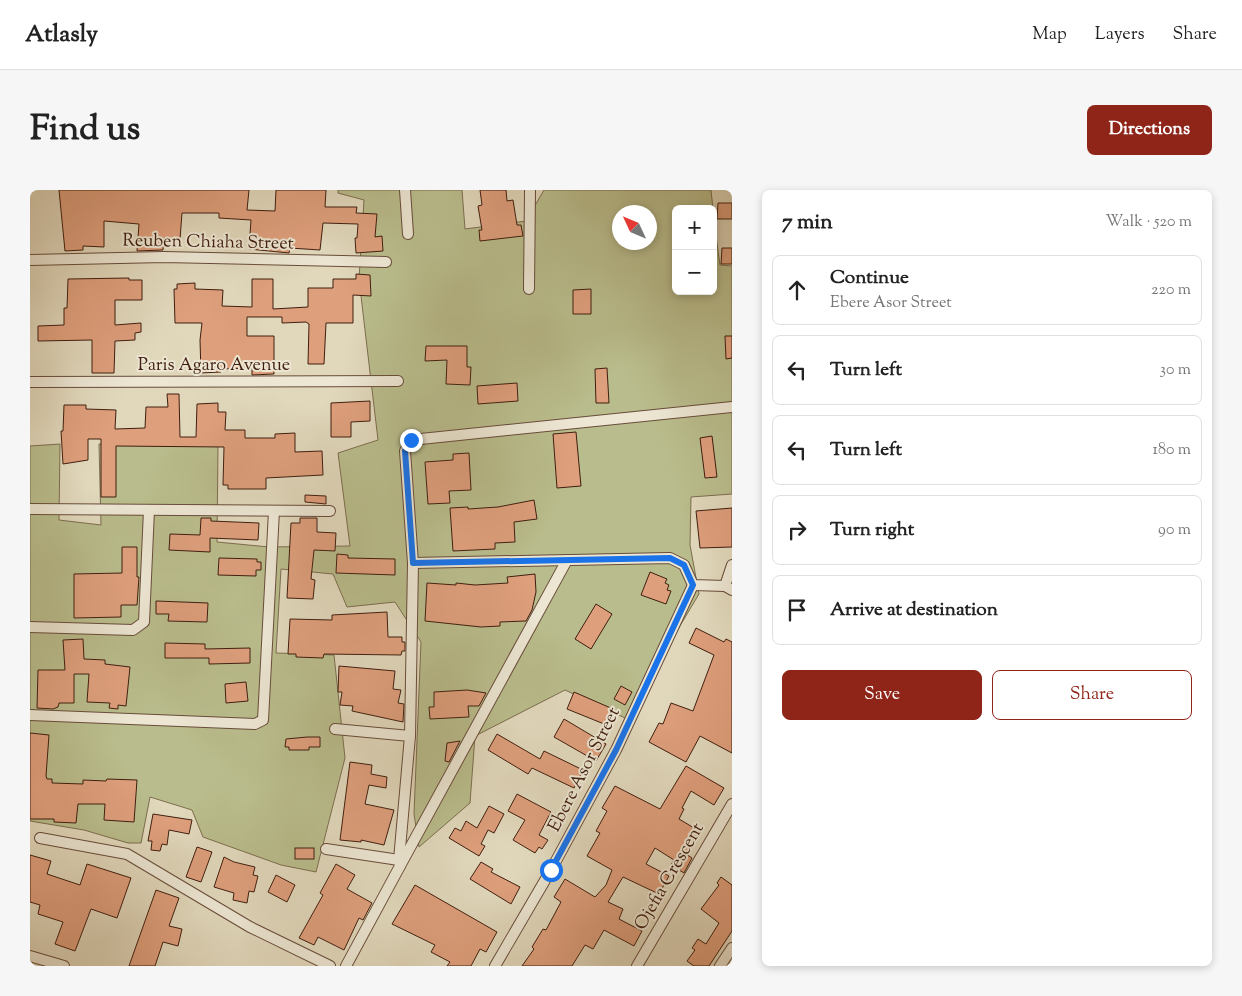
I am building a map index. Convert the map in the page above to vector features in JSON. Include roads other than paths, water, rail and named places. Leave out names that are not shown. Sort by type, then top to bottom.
[{"type":"street","points":[[405,190],[408,234]]},
{"type":"street","points":[[529,289],[530,190]]},
{"type":"street","name":"Reuben Chiaha Street","points":[[30,260],[164,257],[386,262]]},
{"type":"street","name":"Paris Agaro Avenue","points":[[30,382],[398,381]]},
{"type":"street","points":[[399,863],[410,736],[413,563],[405,451],[411,440],[732,407]]},
{"type":"street","points":[[30,510],[330,511]]},
{"type":"street","points":[[30,627],[133,630],[140,627],[144,622],[149,510]]},
{"type":"street","points":[[30,715],[255,724],[263,720],[274,511]]},
{"type":"street","points":[[413,563],[670,558],[684,565],[693,585],[729,588],[732,565]]},
{"type":"street","points":[[346,966],[399,863],[567,560]]},
{"type":"street","name":"Ebere Asor Street","points":[[496,966],[616,750],[693,585]]},
{"type":"street","points":[[335,729],[410,736]]},
{"type":"street","name":"Ojefia Crescent","points":[[637,966],[702,851],[732,804]]},
{"type":"street","points":[[40,838],[127,854],[250,928],[330,966]]},
{"type":"street","points":[[326,849],[399,863]]},
{"type":"street","points":[[720,966],[732,948]]},
{"type":"street","points":[[30,956],[64,966]]}]
